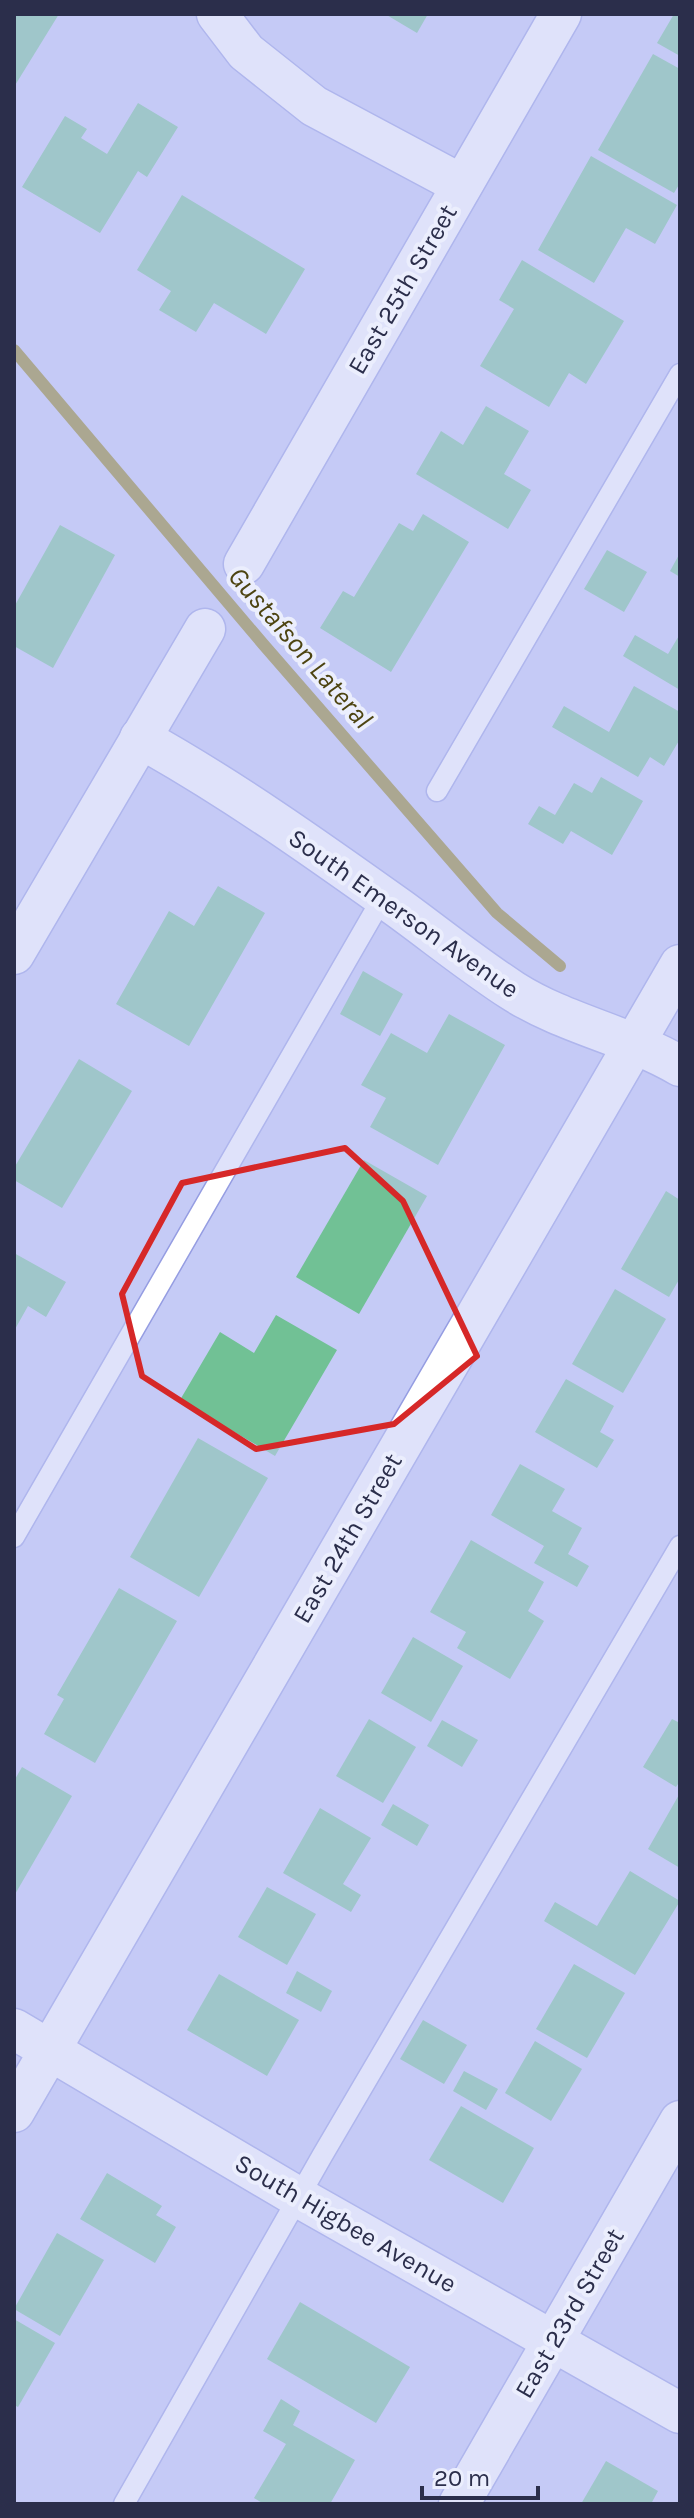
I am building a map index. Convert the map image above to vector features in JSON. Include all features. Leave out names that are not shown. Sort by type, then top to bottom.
[{"type":"street","points":[[217,14],[246,52],[314,106],[462,185]]},
{"type":"street","name":"East 25th Street","points":[[244,564],[561,14]]},
{"type":"street","points":[[14,954],[205,629]]},
{"type":"street","name":"South Emerson Avenue","points":[[140,738],[193,767],[515,992],[585,1027],[634,1044],[680,1066]]},
{"type":"street","name":"East 24th Street","points":[[14,2112],[680,965]]},
{"type":"street","name":"South Higbee Avenue","points":[[14,2029],[298,2197],[680,2413]]},
{"type":"street","name":"East 23rd Street","points":[[459,2504],[680,2121]]},
{"type":"lane","points":[[437,791],[680,374]]},
{"type":"lane","points":[[14,1537],[383,897]]},
{"type":"lane","points":[[124,2504],[298,2197],[680,1546]]},
{"type":"highlighted area","points":[[345,1148],[403,1201],[477,1356],[394,1424],[256,1449],[142,1376],[122,1294],[182,1183]]},
{"type":"building","points":[[14,14],[59,14],[14,87]]},
{"type":"building","points":[[385,14],[428,14],[417,33]]},
{"type":"building","points":[[674,14],[680,14],[680,56],[657,43]]},
{"type":"building","points":[[653,54],[680,69],[680,183],[674,193],[598,150]]},
{"type":"building","points":[[138,103],[178,127],[147,177],[138,171],[100,233],[22,187],[65,116],[87,129],[81,138],[107,154]]},
{"type":"building","points":[[591,156],[677,205],[655,244],[626,228],[594,283],[538,250]]},
{"type":"building","points":[[182,195],[305,269],[266,334],[214,303],[196,332],[159,310],[171,291],[137,270]]},
{"type":"building","points":[[522,260],[624,321],[586,384],[569,373],[549,407],[480,366],[514,309],[499,300]]},
{"type":"building","points":[[486,406],[529,431],[504,474],[531,490],[508,529],[416,474],[441,431],[463,445]]},
{"type":"building","points":[[423,514],[469,542],[391,672],[320,628],[343,591],[354,597],[399,523],[413,531]]},
{"type":"building","points":[[60,525],[115,555],[53,668],[14,646],[14,607]]},
{"type":"building","points":[[607,550],[647,572],[624,612],[584,589]]},
{"type":"building","points":[[680,553],[680,577],[670,571]]},
{"type":"building","points":[[680,634],[680,690],[623,656],[635,635],[668,654]]},
{"type":"building","points":[[634,686],[680,712],[680,739],[664,766],[650,757],[638,777],[552,727],[564,706],[609,732]]},
{"type":"building","points":[[601,777],[643,801],[612,855],[571,831],[563,844],[528,824],[539,806],[555,815],[574,783],[592,793]]},
{"type":"building","points":[[218,886],[265,913],[189,1046],[116,1004],[169,911],[194,926]]},
{"type":"building","points":[[363,971],[403,994],[380,1036],[340,1014]]},
{"type":"building","points":[[449,1014],[505,1045],[438,1165],[370,1127],[386,1098],[361,1085],[391,1033],[427,1053]]},
{"type":"building","points":[[79,1059],[132,1091],[62,1208],[14,1180],[14,1168]]},
{"type":"building","points":[[364,1160],[427,1196],[359,1314],[296,1277]]},
{"type":"building","points":[[666,1191],[680,1200],[680,1278],[669,1297],[621,1269]]},
{"type":"building","points":[[14,1253],[66,1282],[46,1317],[28,1306],[14,1331]]},
{"type":"building","points":[[615,1289],[666,1319],[623,1393],[572,1364]]},
{"type":"building","points":[[276,1315],[337,1350],[275,1456],[180,1400],[220,1332],[254,1353]]},
{"type":"building","points":[[566,1379],[614,1406],[600,1432],[614,1440],[597,1468],[535,1432]]},
{"type":"building","points":[[198,1438],[268,1478],[199,1597],[130,1557]]},
{"type":"building","points":[[520,1464],[565,1489],[552,1511],[582,1528],[568,1554],[589,1566],[577,1587],[534,1563],[544,1546],[491,1515]]},
{"type":"building","points":[[471,1540],[544,1582],[528,1611],[544,1621],[510,1679],[457,1648],[466,1632],[430,1612]]},
{"type":"building","points":[[119,1588],[177,1621],[95,1763],[44,1734],[64,1699],[57,1695]]},
{"type":"building","points":[[413,1637],[463,1666],[431,1722],[381,1693]]},
{"type":"building","points":[[369,1719],[416,1747],[383,1803],[336,1776]]},
{"type":"building","points":[[672,1719],[680,1723],[680,1781],[676,1787],[643,1767]]},
{"type":"building","points":[[442,1720],[478,1740],[462,1767],[427,1746]]},
{"type":"building","points":[[22,1767],[72,1796],[14,1896],[14,1781]]},
{"type":"building","points":[[680,1793],[680,1868],[648,1849]]},
{"type":"building","points":[[393,1804],[429,1825],[417,1846],[381,1825]]},
{"type":"building","points":[[320,1808],[371,1838],[343,1884],[361,1895],[351,1912],[283,1873]]},
{"type":"building","points":[[630,1871],[680,1901],[635,1975],[544,1921],[555,1902],[597,1926]]},
{"type":"building","points":[[267,1887],[316,1914],[287,1965],[238,1937]]},
{"type":"building","points":[[574,1964],[625,1993],[587,2058],[536,2029]]},
{"type":"building","points":[[297,1971],[332,1991],[321,2012],[286,1993]]},
{"type":"building","points":[[219,1974],[299,2020],[267,2076],[187,2030]]},
{"type":"building","points":[[423,2020],[467,2045],[444,2084],[400,2059]]},
{"type":"building","points":[[535,2041],[582,2069],[551,2121],[505,2093]]},
{"type":"building","points":[[464,2071],[498,2089],[486,2110],[453,2091]]},
{"type":"building","points":[[461,2106],[534,2148],[503,2203],[429,2160]]},
{"type":"building","points":[[107,2173],[162,2206],[156,2215],[176,2227],[155,2263],[80,2219]]},
{"type":"building","points":[[57,2233],[104,2260],[60,2336],[14,2309]]},
{"type":"building","points":[[300,2302],[410,2367],[376,2423],[267,2359]]},
{"type":"building","points":[[14,2319],[55,2343],[18,2407],[14,2405]]},
{"type":"building","points":[[281,2399],[300,2411],[293,2425],[355,2460],[330,2504],[264,2504],[254,2498],[286,2444],[263,2431]]},
{"type":"building","points":[[606,2461],[658,2491],[651,2504],[581,2504]]},
{"type":"waterway","name":"Gustafson Lateral","points":[[14,350],[263,644],[497,913],[560,966]]}]
